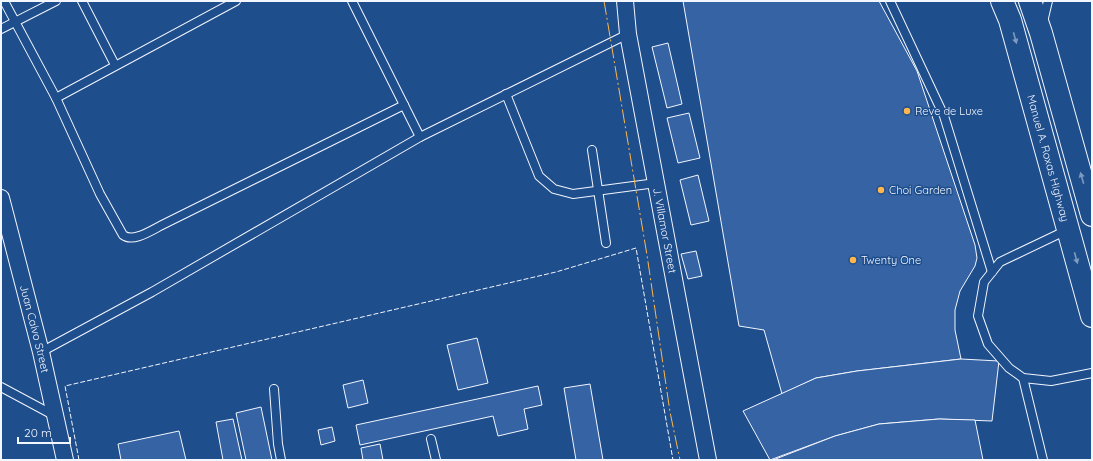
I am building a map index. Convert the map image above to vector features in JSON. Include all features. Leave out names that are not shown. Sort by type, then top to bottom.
[{"type":"main road","name":"Manuel A. Roxas Highway","points":[[1002,1],[1010,20],[1092,316]]},
{"type":"main road","points":[[1030,1],[1041,33],[1092,215]]},
{"type":"street","name":"J. Villamor Street","points":[[625,1],[628,34],[708,460]]},
{"type":"street","name":"Juan Calvo Street","points":[[1,198],[41,352],[65,460]]},
{"type":"lane","points":[[4,1],[56,98],[100,194],[123,235],[127,238],[133,238],[162,225],[404,105]]},
{"type":"lane","points":[[1,30],[56,1]]},
{"type":"lane","points":[[82,1],[115,65]]},
{"type":"lane","points":[[56,98],[236,1]]},
{"type":"lane","points":[[352,1],[420,137]]},
{"type":"lane","points":[[890,1],[944,116],[992,272]]},
{"type":"lane","points":[[1041,33],[1048,1]]},
{"type":"lane","points":[[41,352],[159,288],[420,137],[628,34]]},
{"type":"lane","points":[[506,94],[540,176],[554,189],[573,194],[656,183]]},
{"type":"lane","points":[[592,150],[606,243]]},
{"type":"lane","points":[[1068,230],[1000,262],[984,282],[978,316],[988,344],[1009,368],[1023,378],[1051,381],[1092,373]]},
{"type":"lane","points":[[1023,378],[1043,460]]},
{"type":"lane","points":[[1,387],[55,417]]},
{"type":"lane","points":[[274,389],[278,444],[281,460]]},
{"type":"lane","points":[[431,439],[436,460]]},
{"type":"building","points":[[683,1],[879,1],[917,71],[975,245],[977,258],[975,266],[960,291],[955,310],[955,330],[961,359],[857,371],[816,378],[782,394],[764,330],[739,326]]},
{"type":"building","points":[[668,43],[682,104],[667,108],[652,47]]},
{"type":"building","points":[[689,113],[700,158],[678,163],[667,118]]},
{"type":"building","points":[[698,175],[709,221],[691,225],[680,180]]},
{"type":"building","points":[[696,251],[702,276],[688,279],[681,254]]},
{"type":"building","points":[[477,338],[488,383],[458,390],[447,345]]},
{"type":"building","points":[[961,359],[999,361],[992,421],[939,419],[879,424],[835,436],[770,460],[743,411],[816,378],[857,371]]},
{"type":"building","points":[[363,380],[368,403],[348,408],[343,385]]},
{"type":"building","points":[[590,384],[603,460],[576,460],[564,388]]},
{"type":"building","points":[[538,386],[542,405],[524,409],[528,429],[498,436],[493,416],[360,445],[356,425]]},
{"type":"building","points":[[261,407],[272,460],[246,460],[236,413]]},
{"type":"building","points":[[233,419],[242,460],[223,460],[216,422]]},
{"type":"building","points":[[939,419],[975,420],[983,460],[773,460],[835,436],[879,424]]},
{"type":"building","points":[[332,427],[335,441],[321,445],[318,430]]},
{"type":"building","points":[[179,431],[186,460],[121,460],[118,444]]},
{"type":"building","points":[[380,444],[383,460],[363,460],[361,448]]},
{"type":"fence","points":[[79,460],[65,386],[556,272],[636,248],[673,460]]},
{"type":"power","points":[[604,1],[647,255],[670,412],[680,460]]},
{"type":"place","name":"Reve de Luxe","points":[[907,111]]},
{"type":"place","name":"Choi Garden","points":[[881,190]]},
{"type":"place","name":"Twenty One","points":[[853,260]]}]
